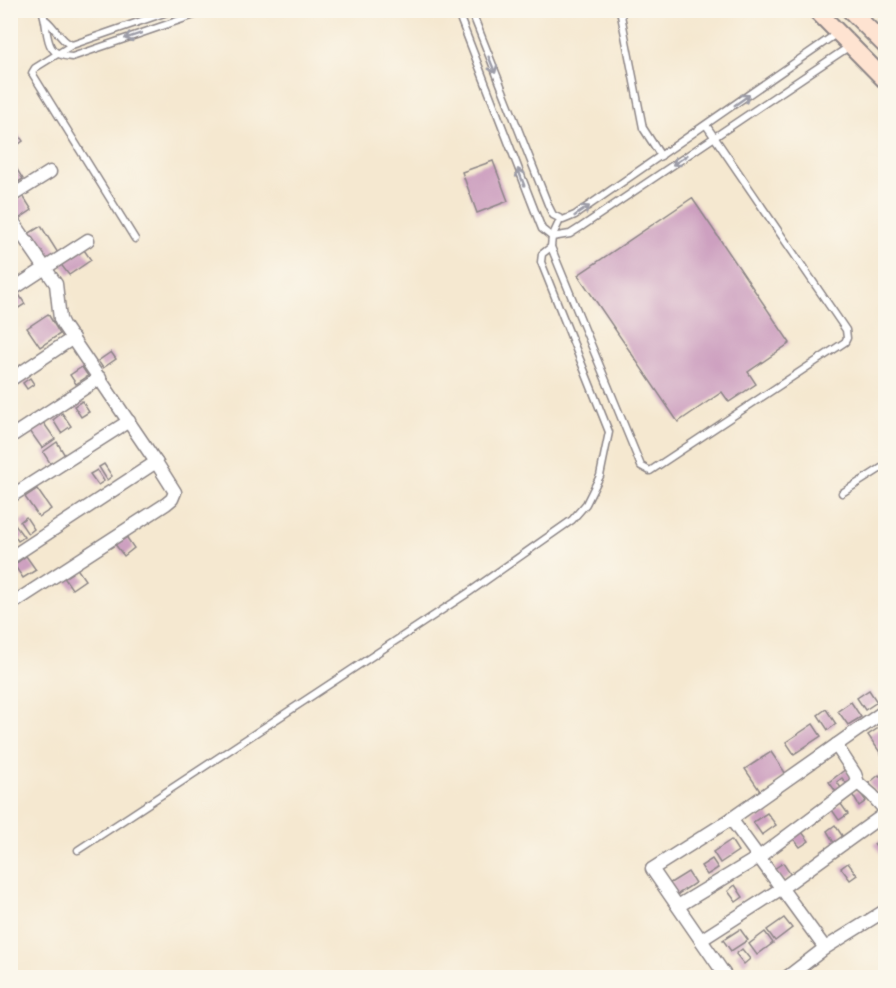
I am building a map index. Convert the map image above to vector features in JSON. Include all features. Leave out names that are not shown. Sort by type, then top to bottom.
[{"type":"main road","points":[[816,10],[885,81]]},
{"type":"main road","points":[[850,10],[885,46]]},
{"type":"street","points":[[10,197],[51,172]]},
{"type":"street","points":[[10,217],[56,284],[60,319],[175,492],[172,499],[10,605]]},
{"type":"street","points":[[10,291],[88,240]]},
{"type":"street","points":[[10,380],[73,338]]},
{"type":"street","points":[[10,437],[100,378]]},
{"type":"street","points":[[10,497],[129,421]]},
{"type":"street","points":[[10,558],[156,462]]},
{"type":"street","points":[[727,978],[652,869],[731,819],[885,710]]},
{"type":"street","points":[[701,940],[782,888],[885,812],[872,795],[858,783],[855,774],[836,745]]},
{"type":"street","points":[[678,906],[759,857],[858,783]]},
{"type":"street","points":[[731,819],[825,948]]},
{"type":"street","points":[[786,978],[825,948],[885,910]]},
{"type":"lane","points":[[42,10],[47,21],[55,28],[64,42],[72,45]]},
{"type":"lane","points":[[135,239],[32,73],[35,68],[72,45],[172,10]]},
{"type":"lane","points":[[47,21],[47,37],[50,46],[58,54],[72,57],[209,10]]},
{"type":"lane","points":[[457,10],[542,229],[552,237],[570,234],[850,45]]},
{"type":"lane","points":[[471,10],[549,207],[553,215],[560,220],[576,216],[838,33]]},
{"type":"lane","points":[[620,10],[644,128],[661,156]]},
{"type":"lane","points":[[489,92],[501,87]]},
{"type":"lane","points":[[560,220],[552,237],[551,247],[641,466],[650,471],[847,338],[846,330],[706,125]]},
{"type":"lane","points":[[610,191],[618,201]]},
{"type":"lane","points":[[78,850],[468,593],[572,520],[586,504],[600,476],[609,432],[541,262],[542,254],[551,247]]},
{"type":"lane","points":[[842,493],[885,465]]},
{"type":"building","points":[[10,123],[23,141],[12,149],[10,148]]},
{"type":"building","points":[[10,159],[23,179],[10,187]]},
{"type":"building","points":[[493,161],[508,201],[477,213],[462,172]]},
{"type":"building","points":[[23,196],[32,210],[17,220],[10,210],[10,204]]},
{"type":"building","points":[[692,198],[790,343],[748,372],[756,384],[729,402],[722,392],[678,422],[578,275]]},
{"type":"building","points":[[41,226],[58,253],[45,261],[28,234]]},
{"type":"building","points":[[82,247],[91,260],[69,275],[59,262]]},
{"type":"building","points":[[16,290],[25,304],[17,309],[10,299],[10,294]]},
{"type":"building","points":[[48,314],[60,334],[40,347],[27,328]]},
{"type":"building","points":[[111,352],[116,359],[103,368],[98,361]]},
{"type":"building","points":[[82,367],[88,376],[76,384],[70,375]]},
{"type":"building","points":[[30,378],[34,384],[27,389],[23,383]]},
{"type":"building","points":[[82,401],[89,412],[81,417],[74,406]]},
{"type":"building","points":[[62,413],[71,426],[61,433],[53,420]]},
{"type":"building","points":[[43,422],[55,439],[42,448],[30,431]]},
{"type":"building","points":[[57,442],[66,457],[52,466],[43,452]]},
{"type":"building","points":[[104,464],[112,476],[107,480],[99,467]]},
{"type":"building","points":[[97,470],[104,481],[98,485],[90,474]]},
{"type":"building","points":[[37,489],[51,509],[39,517],[25,497]]},
{"type":"building","points":[[26,517],[34,529],[28,534],[20,522]]},
{"type":"building","points":[[15,525],[24,537],[18,541],[10,529]]},
{"type":"building","points":[[125,535],[134,548],[124,556],[114,543]]},
{"type":"building","points":[[26,556],[36,570],[23,578],[14,565]]},
{"type":"building","points":[[76,567],[85,580],[72,589],[63,576]]},
{"type":"building","points":[[869,690],[877,702],[865,710],[857,698]]},
{"type":"building","points":[[851,702],[861,717],[848,725],[838,711]]},
{"type":"building","points":[[826,709],[836,724],[828,730],[818,715]]},
{"type":"building","points":[[886,723],[886,761],[868,735]]},
{"type":"building","points":[[813,724],[821,736],[794,754],[786,742]]},
{"type":"building","points":[[771,752],[786,774],[760,791],[745,769]]},
{"type":"building","points":[[846,769],[853,779],[847,784],[842,778],[837,782],[841,788],[836,792],[829,782]]},
{"type":"building","points":[[879,775],[886,783],[886,804],[869,783]]},
{"type":"building","points":[[858,790],[866,801],[859,806],[852,794]]},
{"type":"building","points":[[841,804],[848,814],[839,820],[832,810]]},
{"type":"building","points":[[767,813],[776,825],[762,835],[753,822]]},
{"type":"building","points":[[835,825],[843,837],[834,843],[827,831]]},
{"type":"building","points":[[801,831],[809,841],[800,847],[792,837]]},
{"type":"building","points":[[886,837],[886,854],[882,856],[874,844]]},
{"type":"building","points":[[731,840],[738,851],[720,863],[713,852]]},
{"type":"building","points":[[712,859],[718,868],[707,875],[701,866]]},
{"type":"building","points":[[783,863],[791,875],[783,881],[774,869]]},
{"type":"building","points":[[848,863],[857,875],[850,880],[841,868]]},
{"type":"building","points":[[688,872],[695,883],[675,896],[667,885]]},
{"type":"building","points":[[735,885],[743,897],[736,902],[728,891]]},
{"type":"building","points":[[784,918],[792,928],[775,941],[767,930]]},
{"type":"building","points":[[740,929],[748,940],[731,951],[723,940]]},
{"type":"building","points":[[765,932],[773,943],[757,955],[749,944]]},
{"type":"building","points":[[742,949],[750,959],[744,964],[736,954]]}]
